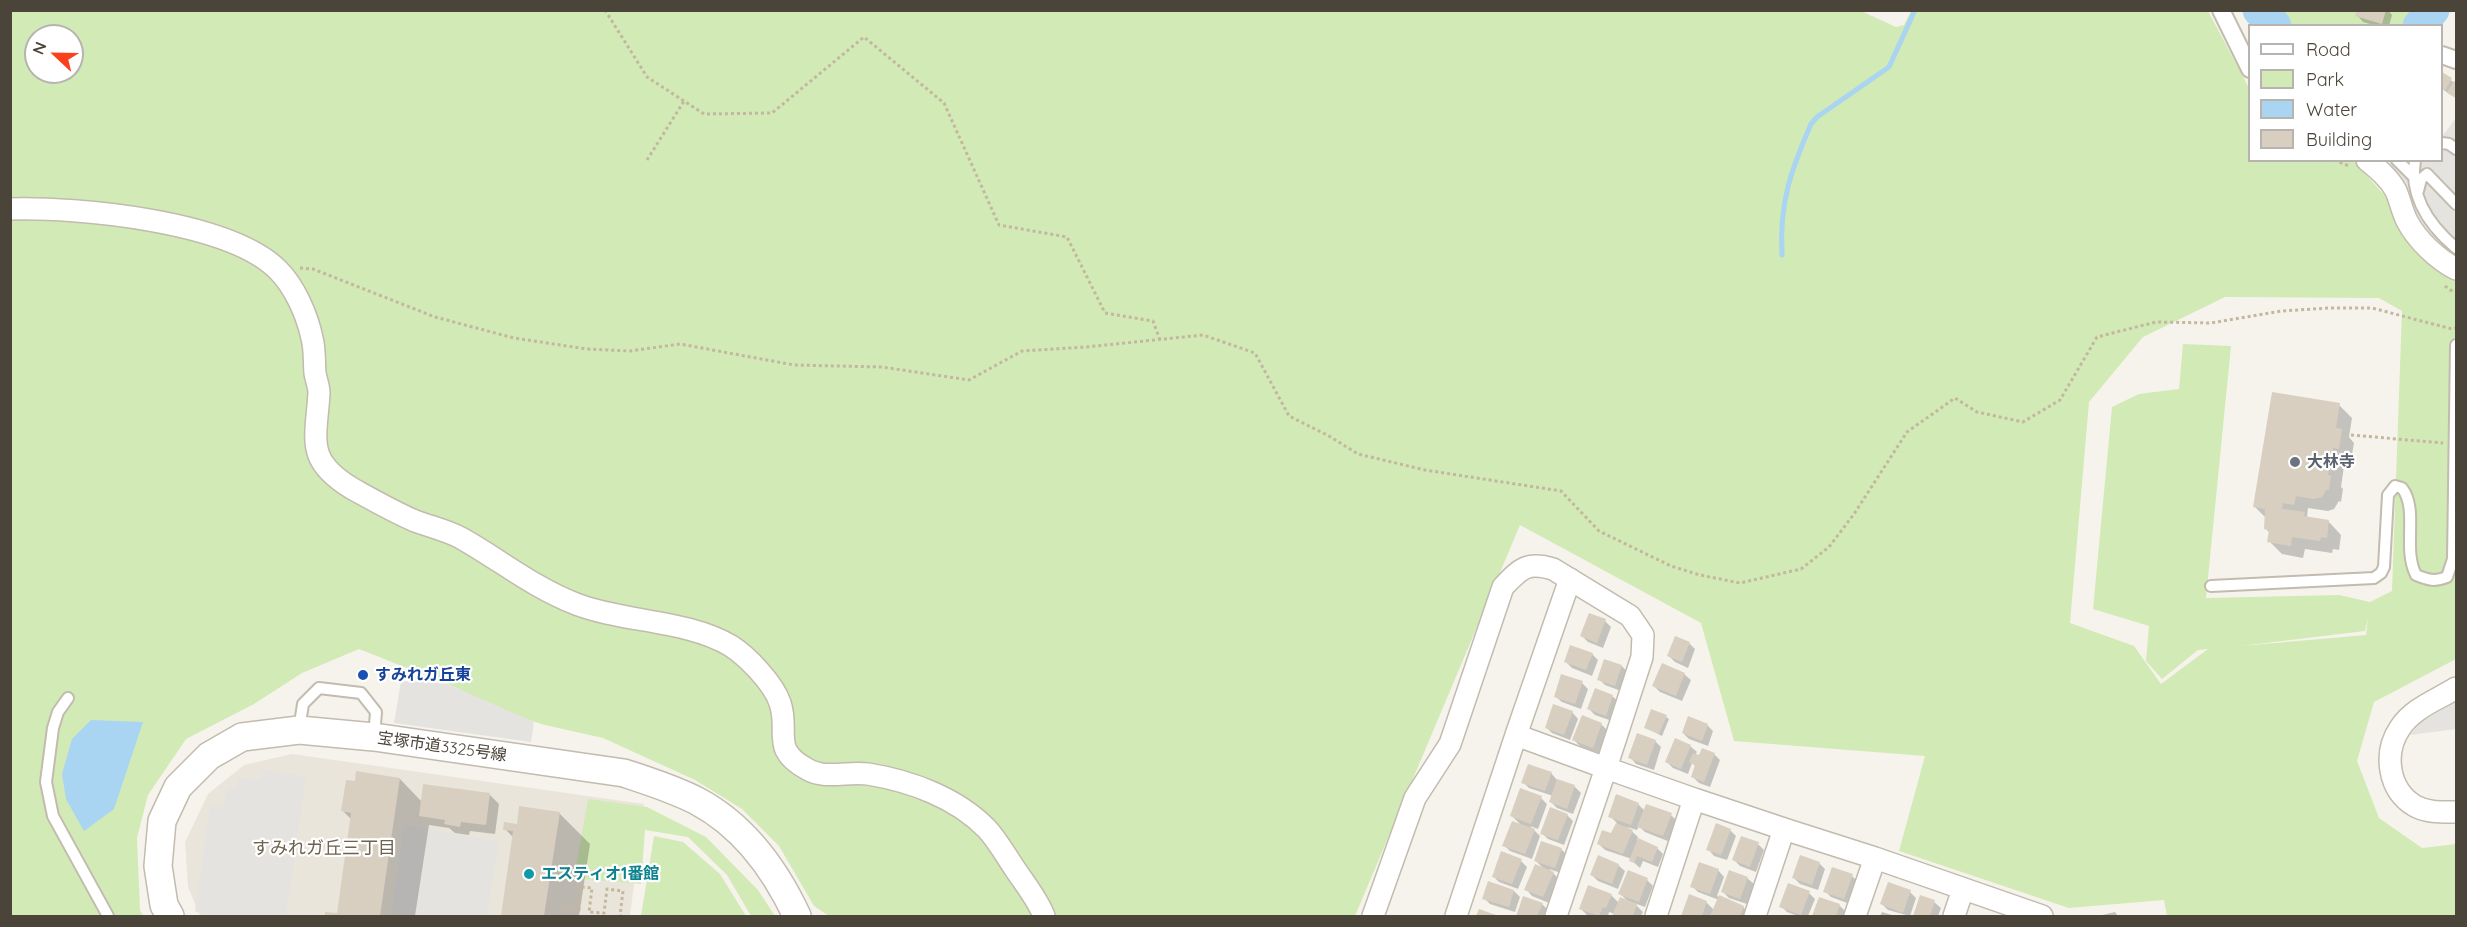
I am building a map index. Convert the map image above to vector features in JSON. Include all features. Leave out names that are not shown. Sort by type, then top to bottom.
[{"type":"street","points":[[2221,10],[2248,65]]},
{"type":"street","points":[[2369,162],[2387,178],[2395,189],[2412,229],[2433,252],[2457,269]]},
{"type":"street","points":[[10,209],[77,210],[115,214],[159,223],[242,245],[272,265],[290,283],[313,339],[315,374],[319,389],[315,424],[316,452],[323,464],[337,477],[391,510],[460,537],[539,588],[561,598],[580,606],[694,631],[716,638],[732,647],[749,660],[779,699],[782,708],[783,740],[786,752],[792,759],[811,772],[825,775],[868,774],[922,789],[953,802],[989,831],[1029,889],[1044,916]]},
{"type":"street","points":[[1372,916],[1415,798],[1450,744],[1503,587],[1521,568],[1539,565],[1553,569],[1630,616],[1643,635],[1642,657],[1556,916]]},
{"type":"street","points":[[1456,916],[1569,579]]},
{"type":"street","points":[[2457,688],[2416,710],[2400,727],[2392,742],[2390,758],[2391,777],[2400,793],[2415,806],[2432,812],[2457,812]]},
{"type":"street","name":"宝塚市道3325号線","points":[[170,916],[164,905],[158,866],[162,821],[178,787],[209,756],[242,737],[299,729],[374,737],[624,773],[662,786],[698,801],[747,839],[783,885],[797,916]]},
{"type":"street","points":[[1516,735],[1694,799],[2042,916]]},
{"type":"street","points":[[1656,916],[1694,799]]},
{"type":"street","points":[[1755,916],[1784,829]]},
{"type":"street","points":[[1855,916],[1875,858]]},
{"type":"street","points":[[1954,916],[1963,889]]},
{"type":"lane","points":[[2443,143],[2457,149]]},
{"type":"lane","points":[[2399,162],[2413,176]]},
{"type":"lane","points":[[2415,162],[2413,176],[2419,200],[2426,215],[2457,248]]},
{"type":"lane","points":[[2419,200],[2419,183],[2425,174],[2430,176],[2457,204]]},
{"type":"lane","points":[[2211,586],[2374,578],[2381,573],[2384,567],[2388,495],[2395,486],[2402,488],[2409,503],[2410,565],[2416,575],[2429,580],[2447,577],[2453,559],[2457,345]]},
{"type":"lane","points":[[299,729],[303,704],[319,688],[361,693],[376,712],[374,737]]},
{"type":"lane","points":[[68,698],[58,712],[53,728],[46,782],[52,816],[108,916]]},
{"type":"path","points":[[605,10],[647,77],[704,114],[772,113],[864,37],[944,103],[999,225],[1066,237],[1105,313],[1153,321],[1160,340]]},
{"type":"path","points":[[647,160],[684,101]]},
{"type":"path","points":[[272,265],[313,269],[435,317],[514,338],[587,350],[630,351],[681,344],[794,365],[882,367],[969,380],[1022,351],[1203,335],[1255,353],[1289,416],[1358,454],[1425,470],[1561,491],[1599,531],[1671,566],[1700,575],[1740,583],[1801,569],[1829,547],[1854,514],[1907,432],[1955,398],[1977,412],[2023,422],[2060,400],[2097,337],[2156,322],[2211,323],[2282,311],[2329,308],[2372,308],[2452,329],[2457,328]]},
{"type":"path","points":[[2351,435],[2454,444]]},
{"type":"path","points":[[561,908],[579,910],[581,887],[592,888],[590,912],[604,914],[607,889],[622,891],[620,916],[623,916]]},
{"type":"shaded area","points":[[2456,118],[2456,263],[2430,241],[2386,168],[2390,162],[2443,162],[2444,134]]},
{"type":"shaded area","points":[[401,681],[445,683],[534,722],[531,742],[394,723]]},
{"type":"shaded area","points":[[2456,702],[2456,729],[2410,735],[2421,722]]},
{"type":"shaded area","points":[[292,754],[644,804],[630,916],[200,916],[188,887],[185,842],[208,794],[244,765]]},
{"type":"shaded area","points":[[260,769],[306,777],[286,916],[220,916],[195,912],[210,806],[223,807],[227,787],[237,787],[238,778],[259,780]]},
{"type":"shaded area","points":[[404,825],[499,841],[487,916],[391,916]]},
{"type":"green space","points":[[1859,10],[1896,27],[1904,25],[1911,11],[2208,11],[2248,86],[2248,162],[2355,162],[2456,276],[2456,659],[2374,702],[2357,761],[2379,818],[2422,848],[2456,844],[2456,916],[2167,916],[2164,900],[2069,908],[1899,851],[1925,756],[1734,741],[1701,623],[1520,525],[1355,916],[829,916],[814,906],[779,846],[742,809],[695,780],[603,738],[545,725],[503,712],[455,687],[359,649],[302,673],[254,704],[186,739],[148,795],[137,838],[140,910],[143,916],[11,916],[10,11]],"holes":[[[2225,297],[2379,298],[2402,311],[2392,591],[2370,602],[2339,595],[2206,598],[2231,346],[2183,344],[2179,389],[2139,394],[2112,407],[2093,609],[2149,626],[2146,661],[2162,679],[2198,650],[2208,649],[2161,684],[2134,646],[2070,623],[2089,402],[2143,337]],[[2368,618],[2366,635],[2240,646],[2365,631]]]},
{"type":"green space","points":[[2270,11],[2425,11],[2410,24],[2290,24],[2278,19]]},
{"type":"green space","points":[[588,799],[647,807],[706,837],[758,890],[775,916],[751,916],[727,875],[688,837],[645,830],[641,884],[574,878]]},
{"type":"green space","points":[[654,836],[683,842],[720,874],[746,916],[641,916]]},
{"type":"water","points":[[91,720],[143,722],[114,809],[84,831],[66,799],[62,774],[72,739]]},
{"type":"building","points":[[2357,10],[2386,10],[2382,24],[2355,16]]},
{"type":"building","points":[[2443,73],[2452,78],[2445,91],[2443,90]]},
{"type":"building","points":[[2454,81],[2456,82],[2456,98],[2447,93]]},
{"type":"building","name":"大林寺","points":[[2272,392],[2340,403],[2336,428],[2342,429],[2339,449],[2333,448],[2328,475],[2331,475],[2329,490],[2326,490],[2322,497],[2314,499],[2296,496],[2294,505],[2283,503],[2282,509],[2305,512],[2304,516],[2329,520],[2327,538],[2321,537],[2320,541],[2292,537],[2291,546],[2267,542],[2269,530],[2264,529],[2265,509],[2253,507]]},
{"type":"building","points":[[1589,613],[1606,619],[1597,643],[1580,636]]},
{"type":"building","points":[[1675,636],[1690,642],[1682,662],[1667,656]]},
{"type":"building","points":[[1570,645],[1593,653],[1586,670],[1564,662]]},
{"type":"building","points":[[1604,659],[1622,665],[1615,686],[1597,680]]},
{"type":"building","points":[[1662,663],[1685,673],[1676,696],[1652,686]]},
{"type":"building","points":[[1561,674],[1583,681],[1575,704],[1554,697]]},
{"type":"building","points":[[1595,688],[1613,695],[1606,716],[1587,709]]},
{"type":"building","points":[[1553,704],[1573,711],[1564,735],[1545,728]]},
{"type":"building","points":[[1651,709],[1667,715],[1659,734],[1644,728]]},
{"type":"building","points":[[1582,715],[1602,723],[1593,748],[1572,740]]},
{"type":"building","points":[[1688,716],[1708,724],[1702,741],[1682,733]]},
{"type":"building","points":[[1637,733],[1656,740],[1647,765],[1628,758]]},
{"type":"building","points":[[1675,738],[1691,745],[1681,769],[1665,762]]},
{"type":"building","points":[[1702,748],[1715,753],[1704,782],[1691,777],[1695,765],[1689,762],[1693,753],[1699,755]]},
{"type":"building","points":[[1528,764],[1552,772],[1545,791],[1521,783]]},
{"type":"building","points":[[356,771],[400,778],[380,916],[325,916],[325,912],[337,913],[351,813],[341,811],[346,780],[355,781]]},
{"type":"building","points":[[1557,779],[1575,785],[1567,809],[1549,802]]},
{"type":"building","points":[[423,784],[490,793],[486,825],[461,822],[460,827],[444,824],[445,820],[419,816]]},
{"type":"building","points":[[1520,788],[1542,796],[1531,824],[1510,816]]},
{"type":"building","points":[[1616,794],[1639,803],[1631,825],[1608,817]]},
{"type":"building","points":[[1646,804],[1672,813],[1663,836],[1637,827]]},
{"type":"building","name":"エスティオ1番館","points":[[519,806],[560,812],[544,916],[501,916],[513,831],[503,830],[504,822],[517,824]]},
{"type":"building","points":[[1550,807],[1568,814],[1558,840],[1540,834]]},
{"type":"building","points":[[1512,821],[1535,829],[1525,854],[1502,846]]},
{"type":"building","points":[[1616,823],[1633,830],[1623,854],[1597,844],[1602,830],[1611,833]]},
{"type":"building","points":[[1716,823],[1731,829],[1721,855],[1706,850]]},
{"type":"building","points":[[1741,836],[1759,842],[1750,867],[1732,860]]},
{"type":"building","points":[[1638,838],[1658,847],[1652,862],[1637,856],[1634,863],[1629,861]]},
{"type":"building","points":[[1541,841],[1562,848],[1555,868],[1534,861]]},
{"type":"building","points":[[1501,851],[1522,859],[1512,884],[1492,877]]},
{"type":"building","points":[[1598,855],[1619,864],[1612,884],[1590,875]]},
{"type":"building","points":[[1800,855],[1820,862],[1812,885],[1792,878]]},
{"type":"building","points":[[1699,862],[1719,869],[1710,894],[1690,887]]},
{"type":"building","points":[[1535,864],[1554,872],[1543,897],[1524,890]]},
{"type":"building","points":[[1832,867],[1853,874],[1844,899],[1823,892]]},
{"type":"building","points":[[1628,870],[1648,878],[1639,902],[1618,894]]},
{"type":"building","points":[[1729,870],[1748,877],[1740,899],[1721,892]]},
{"type":"building","points":[[1488,881],[1514,890],[1509,907],[1482,899]]},
{"type":"building","points":[[1888,882],[1911,890],[1903,913],[1880,904]]},
{"type":"building","points":[[1788,883],[1810,891],[1801,915],[1779,907]]},
{"type":"building","points":[[1588,885],[1612,894],[1606,908],[1603,907],[1599,916],[1579,909]]},
{"type":"building","points":[[1689,894],[1707,901],[1702,916],[1681,916]]},
{"type":"building","points":[[1719,895],[1744,906],[1740,916],[1710,916]]},
{"type":"building","points":[[1920,895],[1935,900],[1930,916],[1913,916]]},
{"type":"building","points":[[1523,896],[1543,903],[1537,916],[1516,916]]},
{"type":"building","points":[[1620,897],[1637,904],[1633,916],[1612,916]]},
{"type":"building","points":[[1819,897],[1840,904],[1836,916],[1812,916]]},
{"type":"building","points":[[1479,909],[1499,916],[1476,916]]},
{"type":"waterway","points":[[1782,255],[1782,219],[1788,187],[1811,124],[1817,117],[1889,67],[1915,10]]},
{"type":"waterway","points":[[2259,10],[2273,24]]},
{"type":"waterway","points":[[2421,24],[2433,10]]},
{"type":"place","name":"大林寺","points":[[2295,462]]},
{"type":"place","name":"すみれガ丘東","points":[[363,675]]},
{"type":"place","name":"エスティオ1番館","points":[[529,874]]},
{"type":"district","name":"すみれガ丘三丁目","points":[[324,849]]}]
